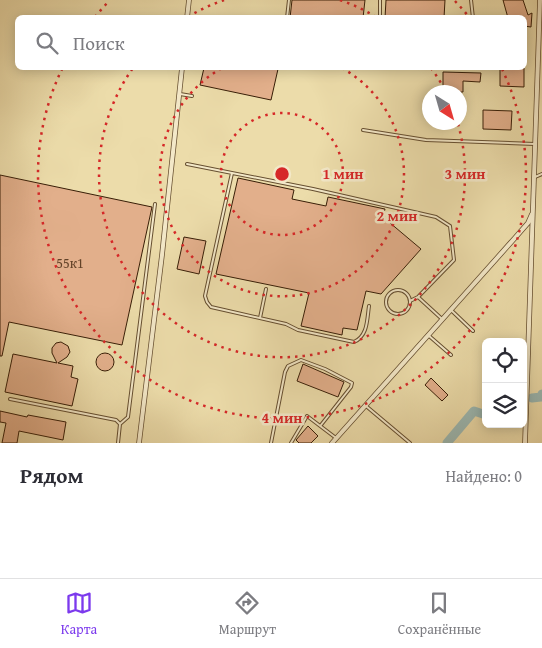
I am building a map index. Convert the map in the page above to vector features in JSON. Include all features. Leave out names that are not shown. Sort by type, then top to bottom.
[{"type":"street","points":[[187,15],[189,0]]},
{"type":"street","points":[[525,443],[532,212],[540,81],[540,0]]},
{"type":"street","points":[[139,443],[182,70]]},
{"type":"street","points":[[334,441],[523,229],[532,212]]},
{"type":"lane","points":[[286,15],[288,0]]},
{"type":"lane","points":[[380,0],[380,15]]},
{"type":"lane","points":[[471,0],[473,15]]},
{"type":"lane","points":[[179,94],[192,96]]},
{"type":"lane","points":[[363,130],[426,140],[536,144]]},
{"type":"lane","points":[[186,164],[313,189],[436,217],[450,226],[454,260],[418,297],[410,301],[408,308],[402,314],[390,312],[386,305],[389,294],[396,290],[407,294],[410,301]]},
{"type":"lane","points":[[232,173],[205,296],[211,306],[286,324],[298,330],[354,342],[360,340],[364,333],[369,306]]},
{"type":"lane","points":[[535,177],[542,174]]},
{"type":"lane","points":[[118,443],[120,424],[128,417],[155,204]]},
{"type":"lane","points":[[260,318],[266,289]]},
{"type":"lane","points":[[418,297],[442,319]]},
{"type":"lane","points":[[450,310],[473,331]]},
{"type":"lane","points":[[428,335],[451,355]]},
{"type":"lane","points":[[270,443],[285,372],[288,366],[301,360],[325,369],[352,383],[321,425]]},
{"type":"lane","points":[[10,399],[116,420],[120,424]]},
{"type":"lane","points":[[365,406],[410,443]]},
{"type":"lane","points":[[291,443],[307,416],[321,425],[334,441]]},
{"type":"building","points":[[292,0],[365,0],[363,15],[290,15]]},
{"type":"building","points":[[386,0],[445,0],[444,15],[385,15]]},
{"type":"building","points":[[503,0],[523,0],[528,15],[532,13],[531,27],[527,26],[527,15],[507,15]]},
{"type":"building","points":[[204,70],[278,70],[271,100],[200,85]]},
{"type":"building","points":[[500,70],[524,70],[524,87],[500,86]]},
{"type":"building","points":[[443,72],[481,73],[480,82],[463,81],[463,85],[443,85]]},
{"type":"building","points":[[483,110],[512,111],[511,130],[483,129]]},
{"type":"building","points":[[0,175],[152,207],[122,345],[9,322],[2,356],[0,356]]},
{"type":"building","points":[[238,178],[294,190],[292,199],[326,206],[328,197],[385,209],[383,217],[421,249],[381,294],[366,291],[357,330],[343,328],[342,335],[301,326],[309,293],[216,274]]},
{"type":"building","points":[[184,237],[206,241],[199,274],[177,269]]},
{"type":"building","points":[[61,342],[68,346],[70,352],[67,357],[58,363],[73,366],[71,377],[78,379],[72,406],[5,392],[13,354],[57,363],[52,353],[52,348],[56,343]]},
{"type":"building","points":[[105,353],[111,356],[114,362],[111,368],[105,371],[99,368],[96,362],[99,356]]},
{"type":"building","points":[[303,364],[344,382],[338,397],[297,381]]},
{"type":"building","points":[[431,378],[448,395],[442,401],[425,385]]},
{"type":"building","points":[[0,411],[66,422],[63,440],[19,431],[17,443],[2,443],[6,423],[0,422]]},
{"type":"building","points":[[308,426],[318,436],[311,443],[299,443],[296,440]]},
{"type":"waterway","points":[[532,398],[541,397],[542,394]]},
{"type":"waterway","points":[[447,443],[474,411],[482,414]]}]
